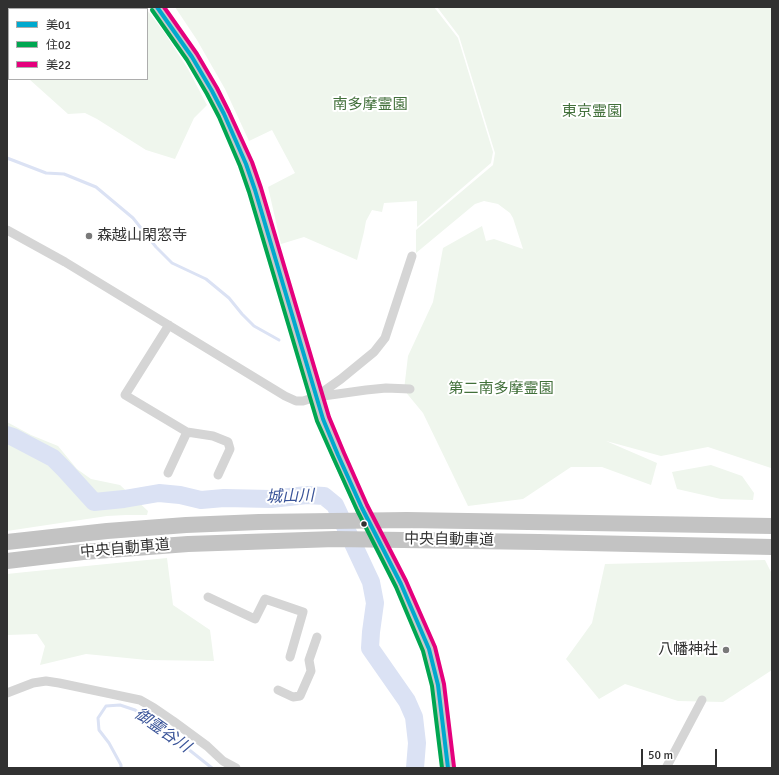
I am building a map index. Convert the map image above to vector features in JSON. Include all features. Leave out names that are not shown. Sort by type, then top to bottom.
[{"type":"highway","name":"中央自動車道","points":[[7,542],[107,531],[186,525],[259,522],[476,521],[772,526]]},
{"type":"highway","name":"中央自動車道","points":[[7,561],[83,552],[188,544],[335,539],[772,547]]},
{"type":"main road","points":[[158,7],[192,57],[212,91],[246,164],[323,419],[362,508],[401,584],[429,649],[438,685],[448,768]]},
{"type":"street","points":[[7,230],[65,262],[285,396],[296,401],[372,389],[410,389]]},
{"type":"street","points":[[316,397],[341,380],[374,352],[385,338],[412,256]]},
{"type":"street","points":[[169,325],[125,395],[186,432],[213,436],[228,442],[230,450],[218,475]]},
{"type":"street","points":[[168,473],[186,432]]},
{"type":"street","points":[[208,597],[255,619],[265,599],[303,612],[290,657]]},
{"type":"street","points":[[278,690],[293,697],[300,696],[311,671],[309,660],[317,637]]},
{"type":"street","points":[[7,692],[33,683],[46,681],[140,700],[160,712],[223,760],[236,768]]},
{"type":"street","points":[[666,768],[702,700]]},
{"type":"green space","name":"南多摩霊園","points":[[175,7],[434,7],[458,38],[493,152],[491,163],[417,227],[417,201],[384,203],[382,212],[372,210],[366,221],[357,260],[304,237],[281,244],[268,187],[295,173],[272,130],[249,141],[225,89],[197,40]]},
{"type":"green space","points":[[437,7],[772,7],[772,469],[708,447],[661,456],[606,441],[657,463],[651,485],[602,467],[571,467],[523,499],[468,506],[423,413],[404,390],[408,356],[433,302],[443,248],[482,226],[486,241],[494,239],[523,249],[510,213],[498,204],[484,201],[475,204],[416,253],[416,230],[493,165],[495,153],[459,36]]},
{"type":"green space","points":[[148,11],[164,32],[188,69],[207,105],[194,118],[175,159],[146,150],[85,113],[68,114],[30,80],[148,80]]},
{"type":"green space","points":[[7,422],[31,435],[58,446],[77,469],[91,479],[120,485],[148,511],[147,515],[107,516],[7,531]]},
{"type":"green space","points":[[711,465],[742,476],[754,493],[753,500],[721,499],[677,489],[672,472]]},
{"type":"green space","points":[[167,558],[173,605],[210,630],[214,661],[147,660],[86,654],[40,665],[45,646],[37,634],[7,635],[7,574]]},
{"type":"green space","points":[[765,560],[772,574],[772,670],[723,702],[678,701],[625,684],[599,699],[566,659],[592,623],[605,564]]},
{"type":"waterway","points":[[7,158],[46,173],[64,174],[96,187],[133,218],[156,247],[172,263],[206,279],[229,298],[254,326],[279,340]]},
{"type":"waterway","name":"城山川","points":[[7,435],[53,458],[94,502],[159,493],[180,495],[201,500],[224,498],[271,499],[307,495],[324,496],[335,505],[371,582],[375,603],[370,648],[407,701],[414,717],[417,743],[415,768]]},
{"type":"waterway","name":"城山川","points":[[328,499],[329,491]]},
{"type":"waterway","name":"御霊谷川","points":[[121,768],[121,765],[109,743],[99,730],[98,718],[106,706],[120,705],[135,710],[158,725],[212,768]]},
{"type":"transit line","name":"美01","points":[[157,7],[192,57],[212,91],[246,164],[323,419],[362,508],[401,584],[429,649],[438,685],[448,768]]},
{"type":"transit line","name":"美22","points":[[164,7],[197,54],[217,88],[252,162],[329,417],[367,505],[406,581],[435,647],[444,684],[454,767]]},
{"type":"transit line","name":"住02","points":[[152,10],[187,60],[207,94],[219,117],[240,166],[317,421],[357,510],[396,587],[423,651],[432,686],[442,768]]},
{"type":"place","name":"森越山閑窓寺","points":[[89,236]]},
{"type":"place","name":"八幡神社","points":[[726,650]]},
{"type":"park label","name":"東京霊園","points":[[592,112]]},
{"type":"park label","name":"第二南多摩霊園","points":[[501,389]]}]
